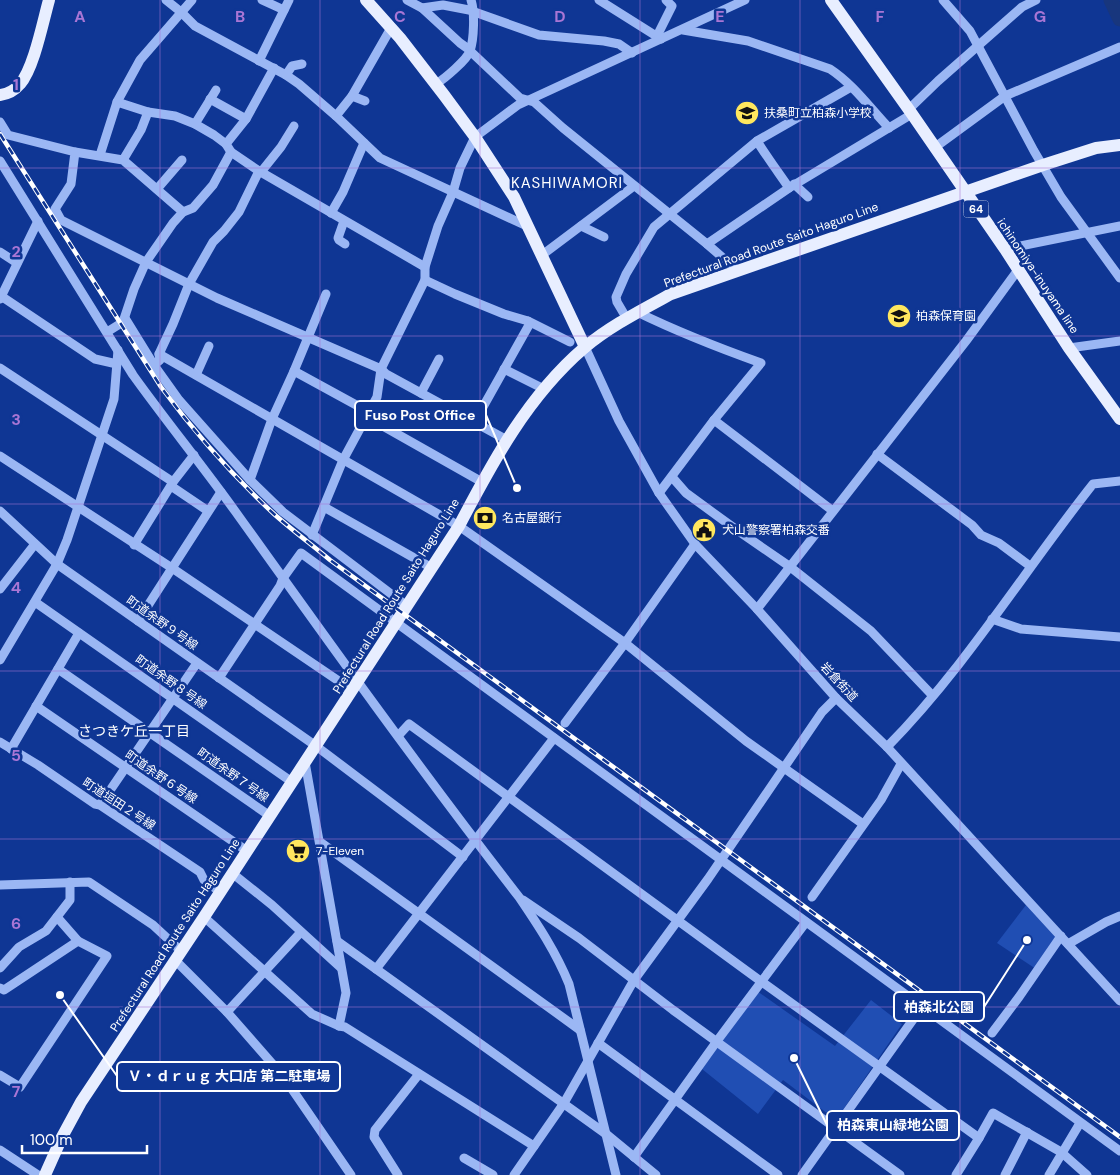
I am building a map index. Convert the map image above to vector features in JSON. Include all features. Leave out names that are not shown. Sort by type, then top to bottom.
[{"type":"main road","points":[[0,95],[10,92],[24,79],[49,0]]},
{"type":"main road","points":[[366,0],[436,84],[475,137],[514,197],[585,347]]},
{"type":"main road","name":"ichinomiya-inuyama line","points":[[831,0],[1005,249],[1070,348],[1120,418]]},
{"type":"main road","name":"Prefectural Road Route Saito Haguro Line","points":[[45,1175],[80,1102],[204,917],[432,568],[459,526],[507,440],[544,389],[585,347],[632,316],[671,294],[1042,165],[1096,148],[1120,145]]},
{"type":"street","points":[[166,0],[195,26],[274,68],[299,84],[380,158],[529,227]]},
{"type":"street","points":[[100,155],[117,102],[140,60],[192,0]]},
{"type":"street","points":[[262,0],[284,10]]},
{"type":"street","points":[[259,61],[289,0]]},
{"type":"street","points":[[407,0],[422,8],[470,50],[520,98],[534,102],[547,115],[738,271]]},
{"type":"street","points":[[436,84],[447,76],[469,53],[474,13],[471,0]]},
{"type":"street","points":[[599,0],[659,37]]},
{"type":"street","points":[[659,37],[672,6],[666,0]]},
{"type":"street","points":[[312,535],[343,460],[376,397],[381,370],[425,280],[425,267],[438,226],[453,192],[460,168],[475,137],[527,100],[632,53],[659,37],[683,30],[730,3],[745,0]]},
{"type":"street","points":[[943,0],[970,31],[1061,197],[1120,278]]},
{"type":"street","points":[[707,244],[791,186],[888,128],[910,112],[938,81],[1022,7],[1036,0]]},
{"type":"street","points":[[422,8],[445,3],[539,35],[604,41],[619,44],[632,53]]},
{"type":"street","points":[[336,116],[352,96],[391,28]]},
{"type":"street","points":[[683,30],[748,41],[830,69],[851,87],[888,128]]},
{"type":"street","points":[[934,148],[1004,96],[1120,47]]},
{"type":"street","points":[[286,75],[292,66],[302,64]]},
{"type":"street","points":[[107,332],[123,322],[134,289],[146,262],[173,223],[182,212],[193,208],[213,185],[228,148],[274,68]]},
{"type":"street","points":[[659,492],[714,420],[761,363],[632,316],[617,302],[616,297],[626,274],[654,226],[668,214],[757,141],[851,87]]},
{"type":"street","points":[[195,124],[216,90]]},
{"type":"street","points":[[352,96],[365,101]]},
{"type":"street","points":[[210,99],[246,119]]},
{"type":"street","points":[[117,102],[148,112],[175,116],[195,124],[260,172],[425,267]]},
{"type":"street","points":[[123,160],[141,130],[148,112]]},
{"type":"street","points":[[0,122],[8,135],[75,152],[123,160],[182,212]]},
{"type":"street","points":[[154,365],[160,360],[159,354],[188,284],[213,242],[239,212],[260,172],[281,147],[294,126]]},
{"type":"street","points":[[757,141],[770,161],[791,186],[808,197]]},
{"type":"street","points":[[331,213],[364,143]]},
{"type":"street","points":[[75,152],[72,184],[55,209],[61,220],[188,284],[381,370],[507,440]]},
{"type":"street","points":[[157,189],[182,160]]},
{"type":"street","points":[[0,161],[152,401],[194,455],[283,578],[355,686],[398,736],[519,897],[543,933],[561,965],[568,984],[616,1175]]},
{"type":"street","points":[[542,255],[634,186]]},
{"type":"street","points":[[344,221],[338,238],[345,244]]},
{"type":"street","points":[[38,222],[1,298],[95,359],[117,364]]},
{"type":"street","points":[[581,226],[604,237]]},
{"type":"street","points":[[1005,249],[1120,226]]},
{"type":"street","points":[[0,252],[17,263]]},
{"type":"street","points":[[757,609],[966,341],[1018,270]]},
{"type":"street","points":[[425,280],[504,314],[528,322],[570,342]]},
{"type":"street","points":[[250,480],[272,419],[326,294]]},
{"type":"street","points":[[125,318],[154,365],[192,416],[250,480],[283,512],[407,606]]},
{"type":"street","points":[[474,423],[528,322]]},
{"type":"street","points":[[1070,348],[1120,340]]},
{"type":"street","points":[[196,375],[209,346]]},
{"type":"street","name":"岩倉街道","points":[[585,347],[619,421],[659,492],[695,544],[757,609],[836,698],[886,747],[1120,1001]]},
{"type":"street","points":[[0,660],[57,564],[67,540],[114,399],[118,350]]},
{"type":"street","points":[[159,354],[459,526],[625,643],[746,741],[863,824]]},
{"type":"street","points":[[421,393],[440,359]]},
{"type":"street","points":[[0,368],[101,434],[208,511]]},
{"type":"street","points":[[504,369],[544,389]]},
{"type":"street","points":[[294,371],[482,482]]},
{"type":"street","points":[[714,420],[833,511]]},
{"type":"street","points":[[877,454],[972,525],[981,535],[999,543],[1030,566]]},
{"type":"street","points":[[134,545],[172,484],[194,455]]},
{"type":"street","points":[[0,456],[254,624],[355,686]]},
{"type":"street","points":[[672,477],[686,492],[734,528],[790,566],[871,631],[932,695]]},
{"type":"street","points":[[886,747],[961,661],[1093,484],[1120,481]]},
{"type":"street","points":[[138,621],[221,492]]},
{"type":"street","points":[[324,507],[432,568]]},
{"type":"street","name":"町道余野９号線","points":[[1,515],[57,564],[316,746],[463,857]]},
{"type":"street","points":[[0,589],[35,544]]},
{"type":"street","points":[[565,723],[625,643],[695,544]]},
{"type":"street","points":[[218,678],[280,586],[283,578],[302,553],[1120,1152]]},
{"type":"street","name":"町道余野８号線","points":[[35,602],[292,782]]},
{"type":"street","points":[[992,619],[1021,629],[1120,637]]},
{"type":"street","points":[[11,749],[79,633]]},
{"type":"street","points":[[100,805],[197,663]]},
{"type":"street","name":"町道余野７号線","points":[[58,669],[270,816]]},
{"type":"street","points":[[518,1174],[534,1146],[564,1103],[634,980],[721,860],[822,712],[836,698]]},
{"type":"street","name":"町道余野６号線","points":[[36,706],[247,851]]},
{"type":"street","points":[[398,736],[409,724],[979,1138]]},
{"type":"street","points":[[376,969],[554,738]]},
{"type":"street","name":"町道垣田２号線","points":[[0,742],[38,765],[95,804],[100,805],[200,872],[204,880],[220,892]]},
{"type":"street","points":[[305,762],[346,993],[339,1026]]},
{"type":"street","points":[[812,897],[881,800],[901,764]]},
{"type":"street","points":[[320,842],[580,1030]]},
{"type":"street","points":[[232,873],[272,905],[340,967]]},
{"type":"street","points":[[0,968],[19,947],[46,931],[70,900],[70,882]]},
{"type":"street","points":[[0,885],[85,882],[95,885],[153,925],[283,1076],[351,1175]]},
{"type":"street","points":[[519,897],[579,938],[900,1175]]},
{"type":"street","points":[[1068,944],[1120,916]]},
{"type":"street","points":[[0,1075],[20,1087],[107,956],[78,941],[57,917]]},
{"type":"street","points":[[204,917],[312,1014],[345,1027],[534,1146]]},
{"type":"street","points":[[634,1157],[717,1041],[806,922]]},
{"type":"street","points":[[227,1012],[301,932]]},
{"type":"street","points":[[992,1033],[1061,936]]},
{"type":"street","points":[[1,991],[78,941]]},
{"type":"street","points":[[337,941],[564,1103],[656,1175]]},
{"type":"street","points":[[802,1175],[922,1007]]},
{"type":"street","points":[[598,1043],[778,1175]]},
{"type":"street","points":[[398,1175],[374,1137],[375,1130],[419,1074]]},
{"type":"street","points":[[956,1175],[993,1113],[1062,1152],[1087,1175]]},
{"type":"street","points":[[1049,1175],[1080,1123]]},
{"type":"street","points":[[1005,1175],[1027,1132]]},
{"type":"street","points":[[0,1150],[38,1175]]},
{"type":"street","points":[[464,1158],[493,1175]]},
{"type":"shaded area","points":[[1026,905],[1056,937],[1036,969],[997,943]]},
{"type":"shaded area","points":[[757,991],[835,1046],[871,1000],[902,1024],[836,1120],[783,1080],[758,1114],[702,1069]]},
{"type":"waterway","points":[[1111,0],[1120,19]]},
{"type":"railway","points":[[0,134],[161,387],[214,453],[274,514],[330,560],[1120,1137]]},
{"type":"place","name":"扶桑町立柏森小学校","points":[[747,113]]},
{"type":"place","name":"柏森保育園","points":[[899,316]]},
{"type":"place","name":"Fuso Post Office","points":[[517,488]]},
{"type":"place","name":"名古屋銀行","points":[[485,518]]},
{"type":"place","name":"犬山警察署柏森交番","points":[[704,530]]},
{"type":"place","name":"7-Eleven","points":[[298,851]]},
{"type":"place","name":"柏森北公園","points":[[1027,940]]},
{"type":"place","name":"Ｖ・ｄｒｕｇ 大口店 第二駐車場","points":[[60,995]]},
{"type":"place","name":"柏森東山緑地公園","points":[[794,1058]]},
{"type":"district","name":"KASHIWAMORI","points":[[567,183]]},
{"type":"district","name":"さつきケ丘一丁目","points":[[134,731]]}]
